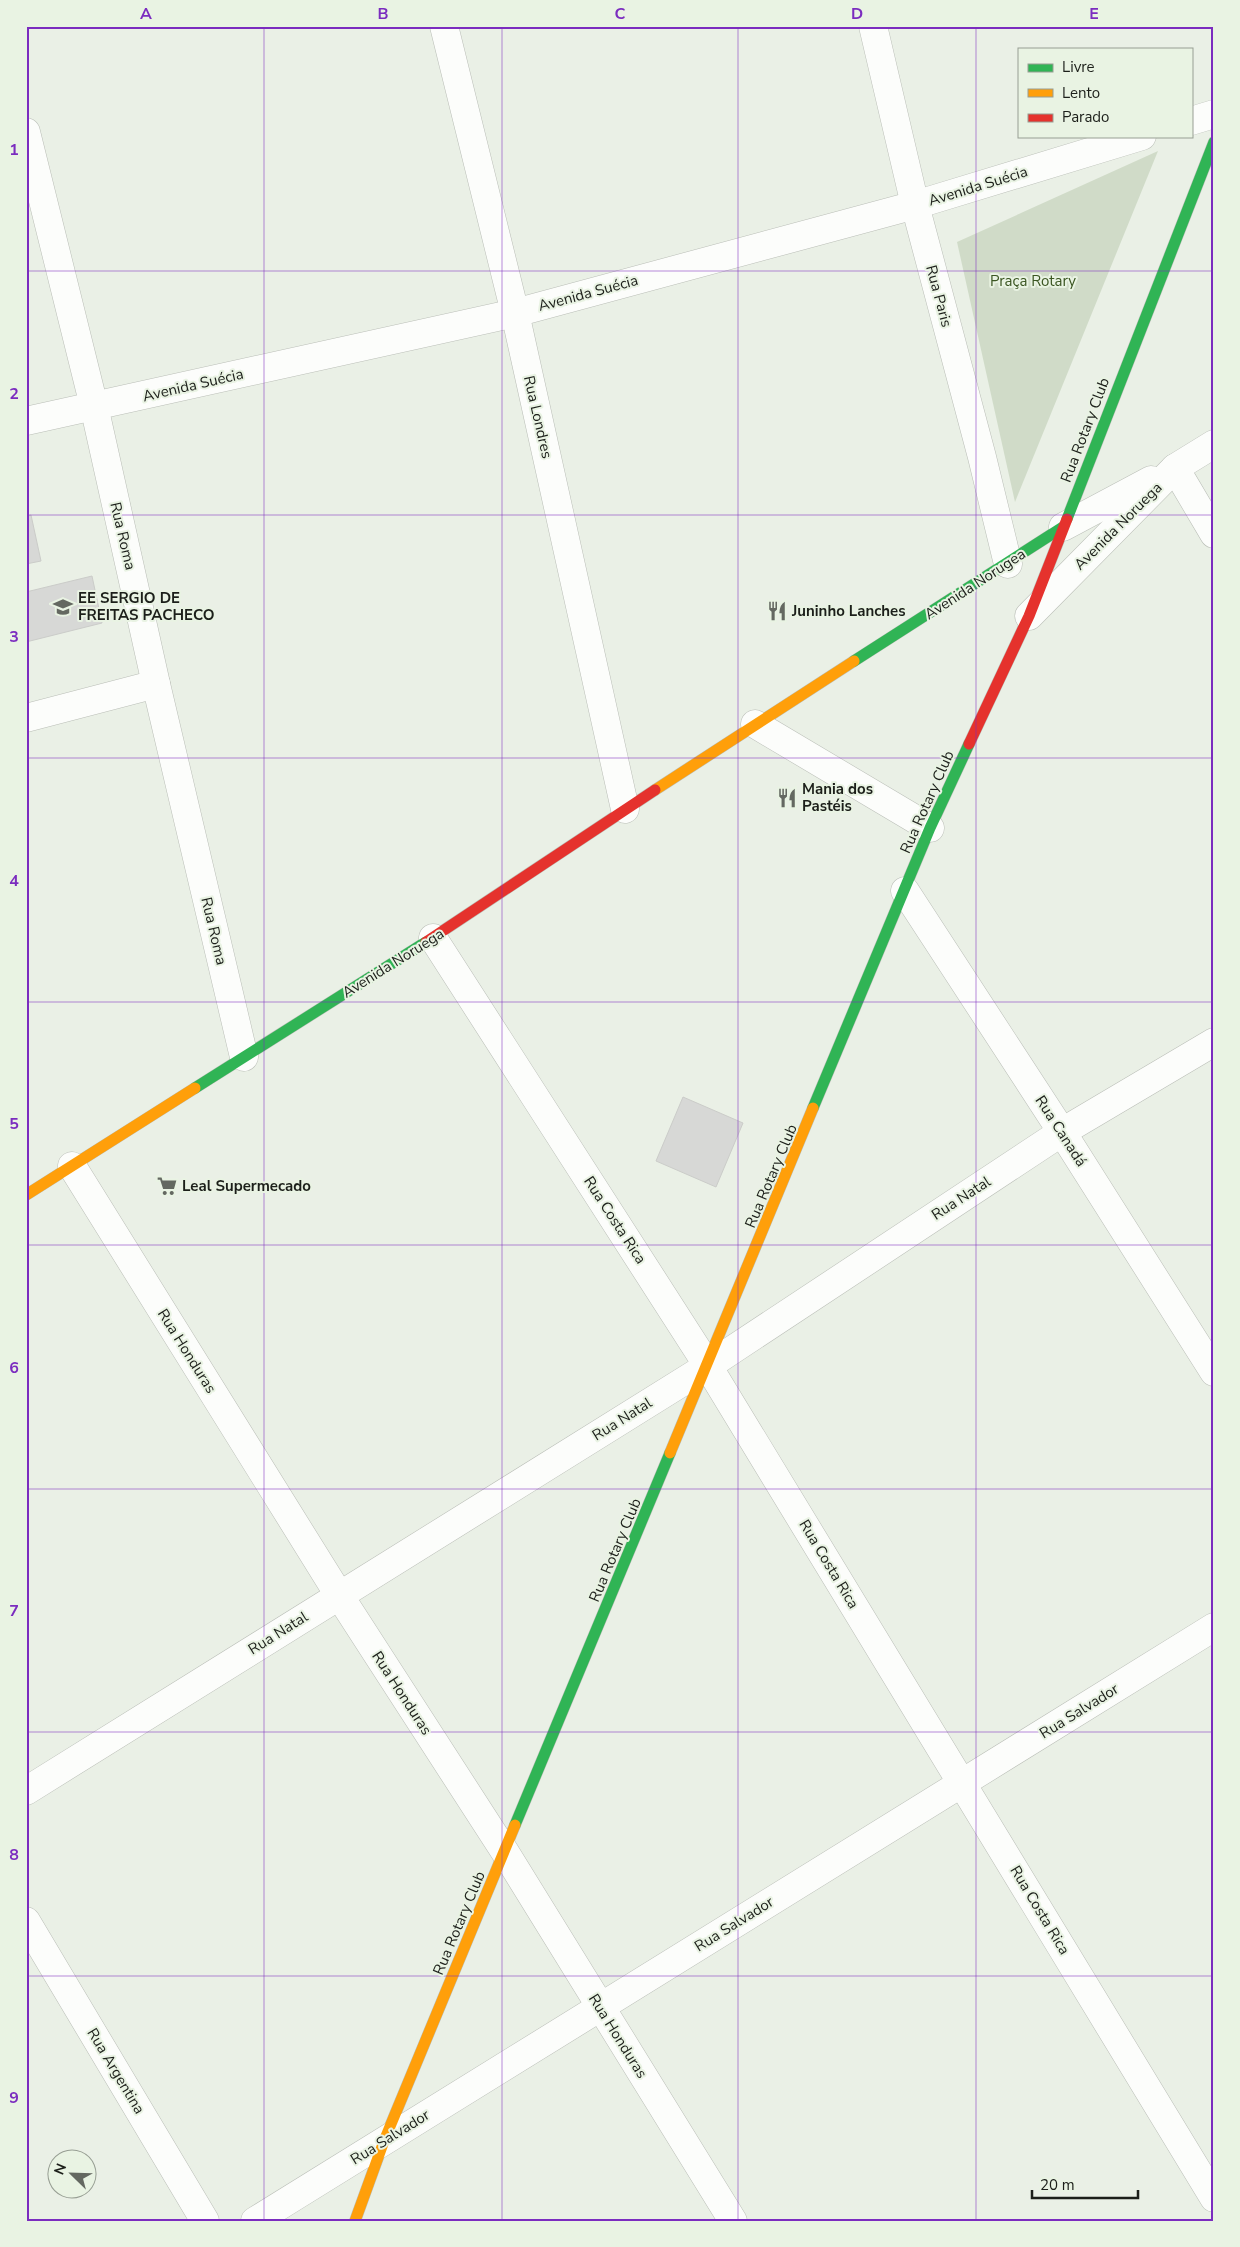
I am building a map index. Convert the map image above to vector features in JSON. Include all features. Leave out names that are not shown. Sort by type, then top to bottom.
[{"type":"main road","name":"Rua Rotary Club","points":[[355,2221],[384,2140],[708,1366],[930,828],[1029,616],[1214,142]]},
{"type":"main road","name":"Avenida Norugea","points":[[755,724],[1008,564],[1063,527]]},
{"type":"main road","name":"Avenida Noruega","points":[[26,1195],[433,938],[755,724]]},
{"type":"street","name":"Rua Londres","points":[[444,26],[515,313],[625,809]]},
{"type":"street","name":"Rua Paris","points":[[873,26],[915,205],[1008,564]]},
{"type":"street","points":[[1192,121],[1214,114]]},
{"type":"street","name":"Rua Roma","points":[[26,132],[94,406],[156,684],[244,1057]]},
{"type":"street","name":"Avenida Suécia","points":[[26,422],[515,313],[915,205],[1135,138]]},
{"type":"street","name":"Avenida Noruega","points":[[1029,616],[1175,468],[1214,444]]},
{"type":"street","points":[[1175,468],[1214,534]]},
{"type":"street","name":"Avenida Norugea","points":[[1063,527],[1175,468]]},
{"type":"street","points":[[26,718],[156,684]]},
{"type":"street","points":[[755,724],[930,828]]},
{"type":"street","name":"Rua Canadá","points":[[905,891],[1062,1132],[1214,1372]]},
{"type":"street","name":"Rua Costa Rica","points":[[433,938],[708,1366],[1214,2198]]},
{"type":"street","name":"Rua Natal","points":[[26,1791],[708,1366],[1062,1132],[1214,1042]]},
{"type":"street","name":"Rua Honduras","points":[[72,1166],[339,1595],[505,1852],[733,2221]]},
{"type":"street","name":"Rua Salvador","points":[[255,2221],[1214,1627]]},
{"type":"street","name":"Rua Argentina","points":[[26,1921],[205,2221]]},
{"type":"green space","name":"Praça Rotary","points":[[1158,151],[1015,502],[957,242]]},
{"type":"building","points":[[31,515],[41,561],[26,564],[26,517]]},
{"type":"building","name":"EE SERGIO DE FREITAS PACHECO","points":[[92,576],[102,623],[26,642],[26,592]]},
{"type":"building","points":[[683,1097],[743,1123],[716,1187],[656,1161]]},
{"type":"traffic: fast","points":[[1067,519],[1214,142]]},
{"type":"traffic: fast","points":[[854,661],[1063,527]]},
{"type":"traffic: fast","points":[[813,1108],[930,828],[969,744]]},
{"type":"traffic: fast","points":[[195,1088],[426,942]]},
{"type":"traffic: fast","points":[[515,1825],[670,1453]]},
{"type":"traffic: slow","points":[[655,790],[854,661]]},
{"type":"traffic: slow","points":[[26,1195],[195,1088]]},
{"type":"traffic: slow","points":[[670,1453],[813,1108]]},
{"type":"traffic: slow","points":[[355,2221],[384,2141],[515,1825]]},
{"type":"traffic: jam","points":[[969,744],[1029,616],[1067,519]]},
{"type":"traffic: jam","points":[[426,942],[655,790]]},
{"type":"place","name":"EE SERGIO DE FREITAS PACHECO","points":[[63,607]]},
{"type":"place","name":"Juninho Lanches","points":[[777,611]]},
{"type":"place","name":"Mania dos Pastéis","points":[[787,798]]},
{"type":"place","name":"Leal Supermecado","points":[[167,1186]]}]
